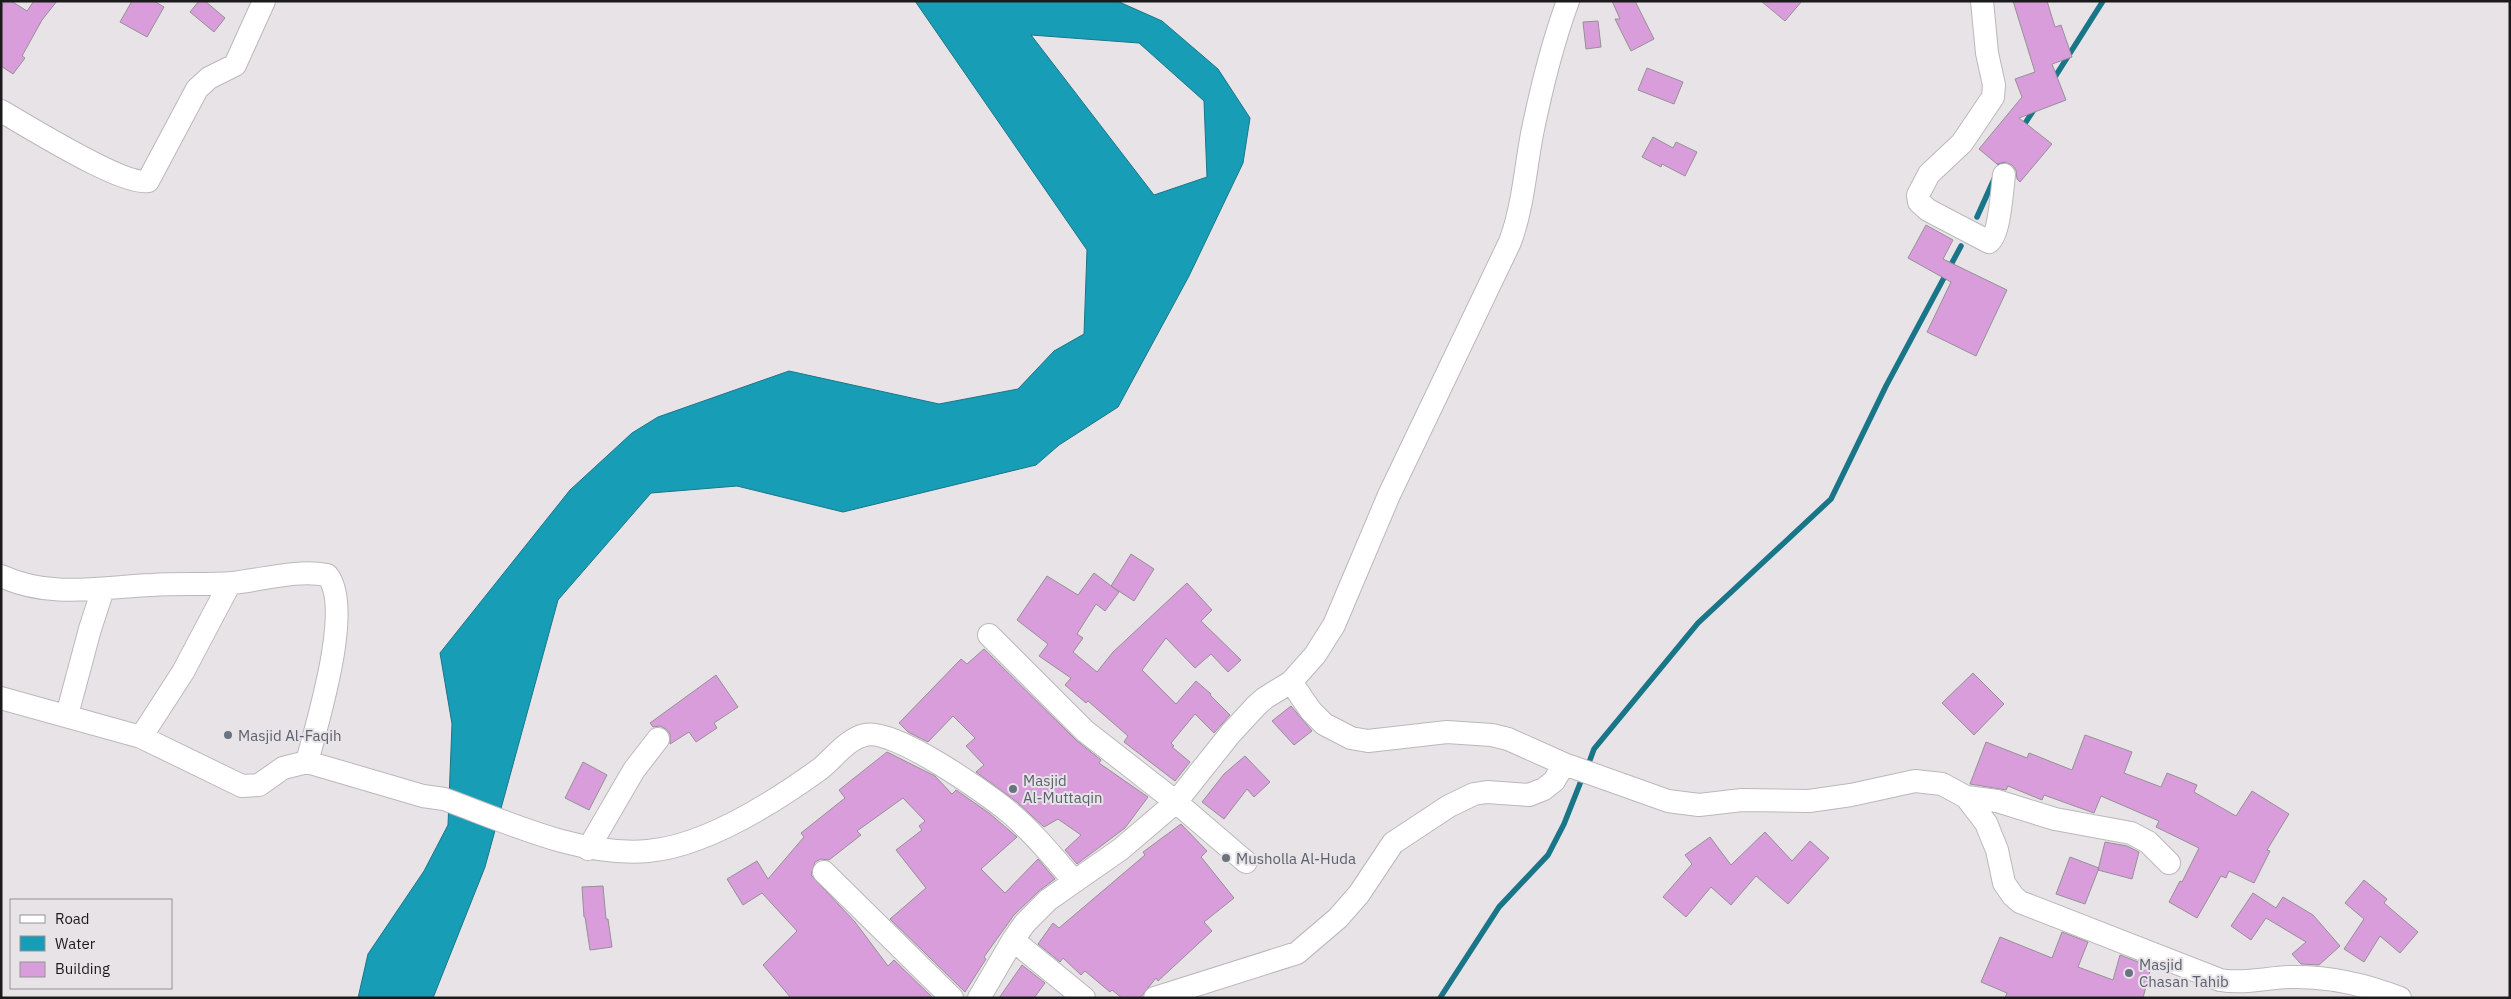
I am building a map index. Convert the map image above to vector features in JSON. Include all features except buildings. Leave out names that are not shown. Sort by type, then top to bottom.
[{"type":"street","points":[[1,111],[59,146],[136,182],[148,181],[197,89],[209,78],[235,64],[264,1]]},
{"type":"street","points":[[979,998],[1013,940],[1026,923],[1048,900],[1121,849],[1176,802],[1231,733],[1256,706],[1265,698],[1291,682],[1316,655],[1334,625],[1389,495],[1510,242],[1518,220],[1525,188],[1532,135],[1543,85],[1568,1]]},
{"type":"street","points":[[1982,1],[1987,54],[1994,85],[1993,97],[1962,143],[1925,179],[1919,190],[1919,202],[1945,219],[1986,241],[1991,241],[2000,212],[2004,175]]},
{"type":"street","points":[[1,576],[26,586],[47,589],[103,589],[151,584],[230,583],[301,574],[325,574],[329,576],[333,585],[338,610],[337,623],[323,703],[307,762]]},
{"type":"street","points":[[141,737],[183,672],[230,583]]},
{"type":"street","points":[[67,716],[90,628],[103,589]]},
{"type":"street","points":[[989,635],[1085,731],[1176,802],[1246,862]]},
{"type":"street","points":[[1291,682],[1311,711],[1324,724],[1351,738],[1368,741],[1447,732],[1478,733],[1508,739],[1571,767],[1668,801],[1699,804],[1742,800],[1808,801],[1922,781],[1942,784],[1966,797],[2005,803],[2055,819],[2131,832],[2148,842],[2168,863]]},
{"type":"street","points":[[1,698],[141,737],[242,786],[259,785],[283,768],[307,762],[423,796],[444,799],[588,849],[649,852],[683,844],[722,829],[820,768],[855,739],[870,734],[909,748],[969,782],[1010,812],[1039,841],[1074,881]]},
{"type":"street","points":[[588,849],[634,770],[658,739]]},
{"type":"street","points":[[1155,998],[1297,953],[1338,918],[1359,894],[1393,843],[1449,806],[1474,794],[1487,792],[1529,795],[1544,789],[1571,767]]},
{"type":"street","points":[[1966,797],[1992,833],[2004,883],[2020,902],[2220,980],[2242,982],[2288,977],[2315,977],[2372,987],[2400,998]]},
{"type":"street","points":[[824,872],[952,998]]},
{"type":"street","points":[[1013,940],[1084,998]]},
{"type":"water","points":[[915,1],[1117,1],[1162,21],[1218,69],[1250,118],[1243,163],[1189,276],[1118,407],[1059,445],[1036,465],[843,512],[737,486],[651,493],[558,600],[485,867],[433,998],[358,998],[368,954],[424,871],[448,825],[452,724],[440,653],[570,490],[632,433],[658,417],[789,371],[939,404],[1018,389],[1054,351],[1084,334],[1087,250]],"holes":[[[1031,35],[1139,43],[1204,101],[1207,177],[1154,195]]]},
{"type":"waterway","points":[[2053,80],[2103,1]]},
{"type":"waterway","points":[[2022,128],[2035,108]]},
{"type":"waterway","points":[[1977,217],[2004,157]]},
{"type":"waterway","points":[[1587,768],[1594,749],[1698,623],[1831,499],[1886,386],[1961,246]]},
{"type":"waterway","points":[[1440,998],[1499,907],[1548,855],[1564,824],[1583,776]]},
{"type":"place","name":"Masjid Al-Faqih","points":[[228,735]]},
{"type":"place","name":"Masjid Al-Muttaqin","points":[[1013,789]]},
{"type":"place","name":"Musholla Al-Huda","points":[[1226,858]]},
{"type":"place","name":"Masjid Chasan Tahib","points":[[2129,973]]}]
